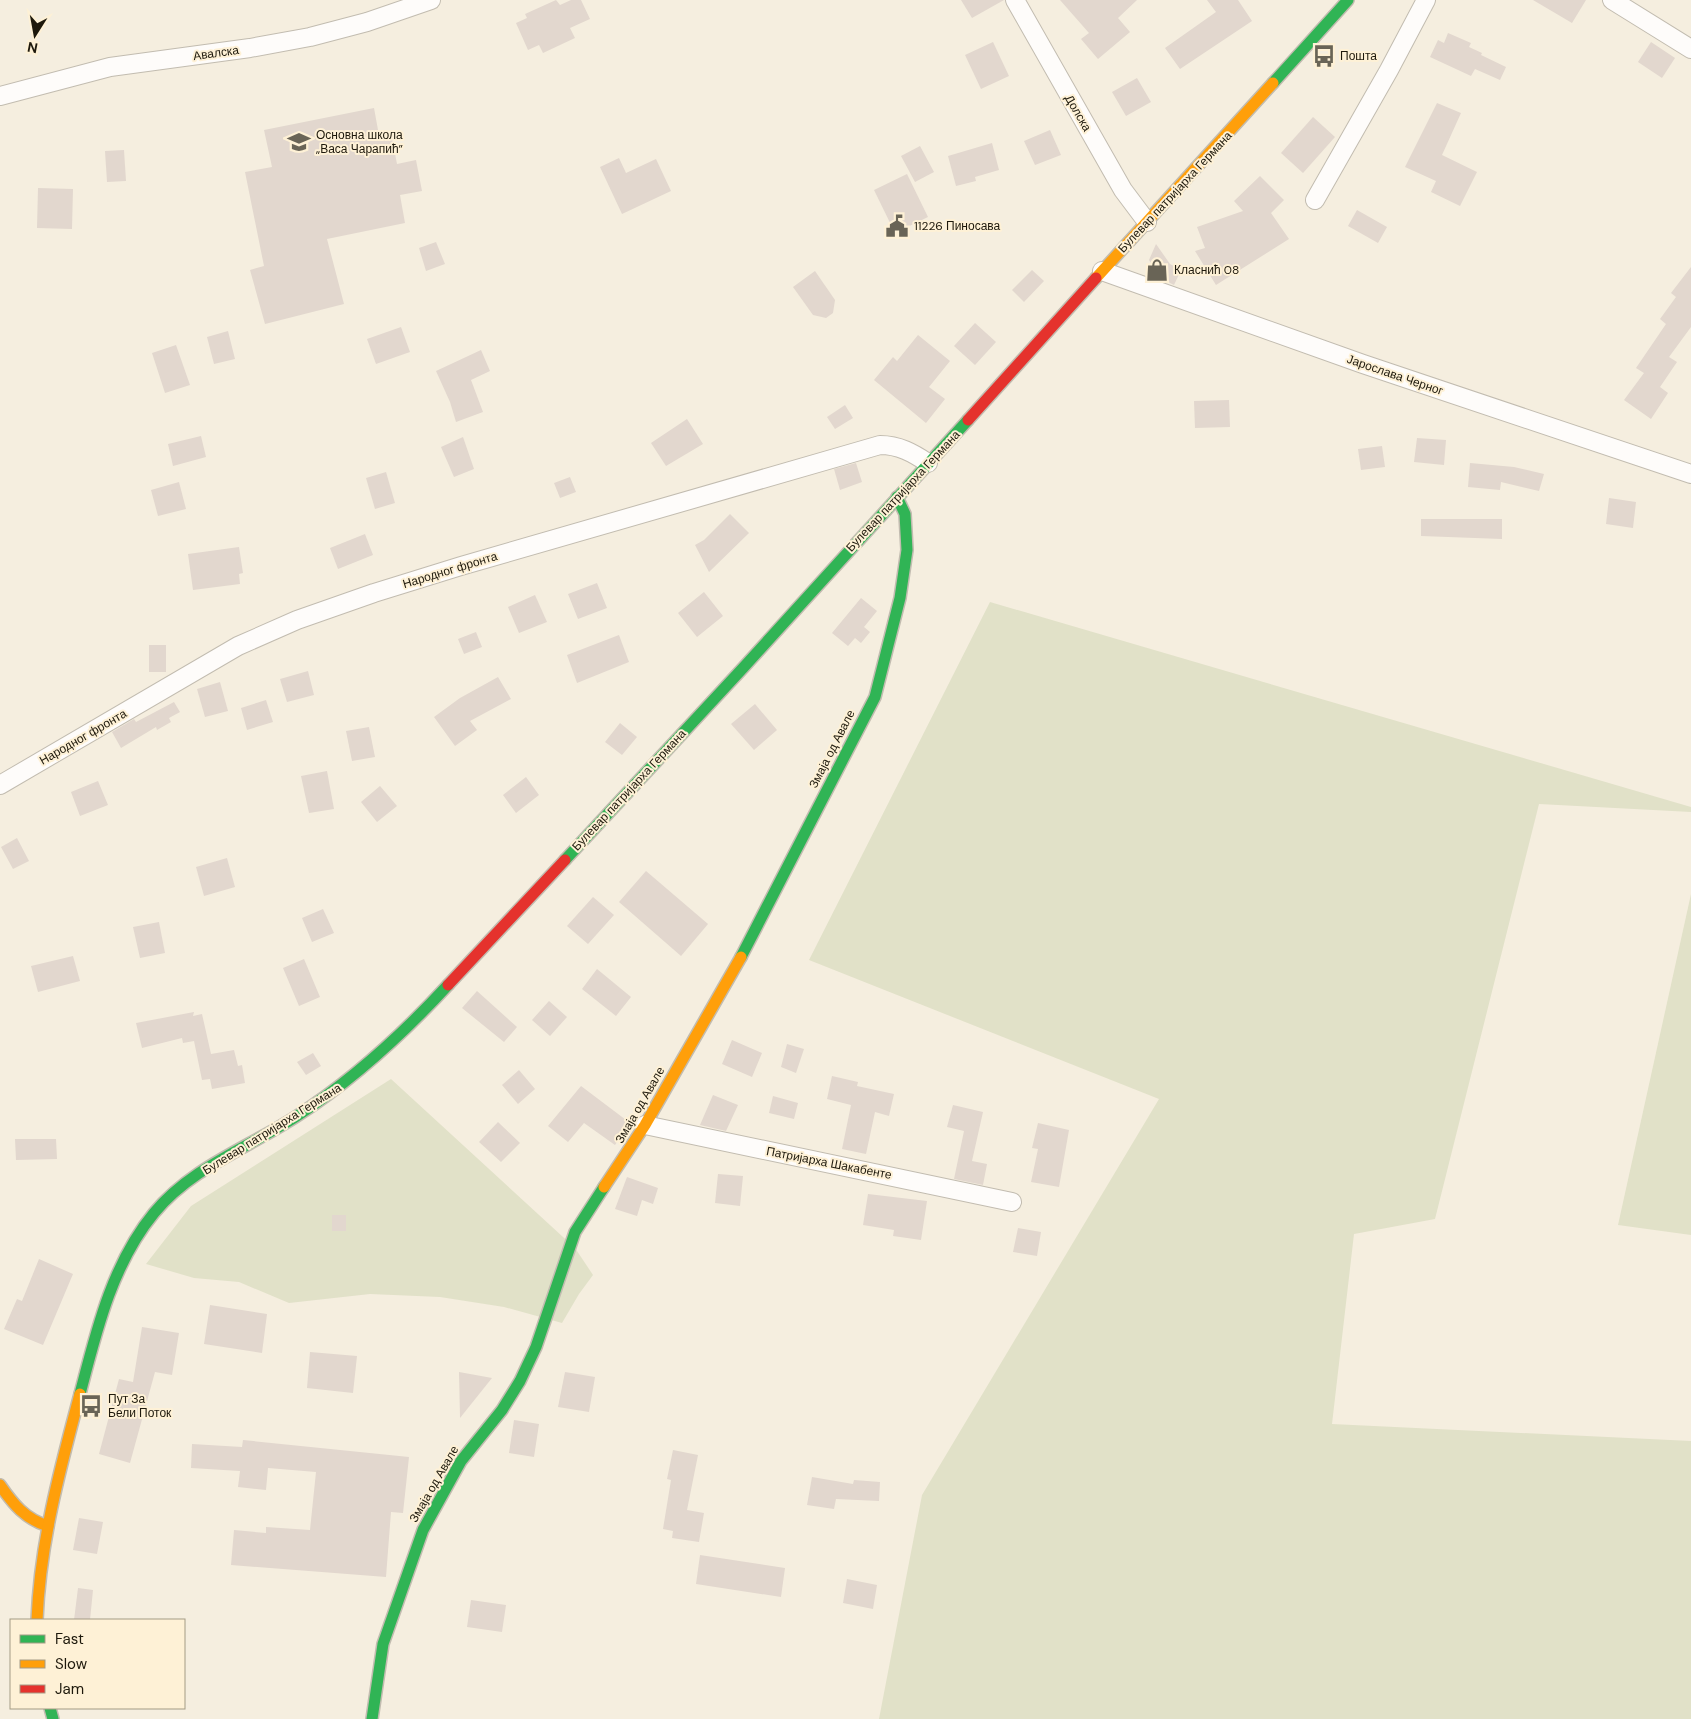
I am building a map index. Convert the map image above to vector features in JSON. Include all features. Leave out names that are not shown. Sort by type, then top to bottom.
[{"type":"main road","name":"Булевар патријарха Германа","points":[[37,1619],[48,1526],[64,1451],[104,1311],[131,1249],[166,1200],[207,1168],[277,1129],[345,1084],[398,1038],[485,947],[743,668],[1348,0]]},
{"type":"main road","name":"Змаја од Авале","points":[[372,1719],[383,1644],[423,1530],[461,1461],[502,1410],[520,1381],[536,1347],[564,1259],[575,1232],[645,1126],[733,972],[875,697],[900,598],[906,550],[905,514],[897,497]]},
{"type":"main road","points":[[0,1485],[23,1516],[48,1526]]},
{"type":"street","name":"Авалска","points":[[0,96],[110,68],[250,48],[310,36],[367,22],[431,0]]},
{"type":"street","name":"Долска","points":[[1015,0],[1123,190],[1147,222]]},
{"type":"street","points":[[1315,200],[1390,70],[1426,0]]},
{"type":"street","points":[[1612,0],[1691,49]]},
{"type":"street","name":"Јарослава Черног","points":[[1102,271],[1372,367],[1691,474]]},
{"type":"street","name":"Народног фронта","points":[[0,785],[238,646],[297,620],[374,593],[662,507],[880,445],[889,445],[911,452],[928,463]]},
{"type":"street","name":"Патријарха Шакабенте","points":[[645,1126],[1012,1202]]},
{"type":"green space","points":[[990,602],[1691,807],[1691,812],[1539,804],[1435,1219],[1354,1234],[1332,1424],[1691,1441],[1691,1719],[879,1719],[922,1495],[1159,1099],[809,960]]},
{"type":"green space","points":[[1691,894],[1691,1235],[1618,1225]]},
{"type":"green space","points":[[391,1079],[575,1248],[593,1275],[562,1323],[504,1307],[440,1297],[370,1294],[289,1303],[239,1282],[194,1278],[146,1264],[191,1206]]},
{"type":"building","points":[[556,0],[560,5],[571,0],[581,0],[590,19],[570,28],[575,38],[543,53],[539,45],[528,50],[516,23],[527,18],[525,14]]},
{"type":"building","points":[[961,0],[1004,0],[972,18]]},
{"type":"building","points":[[1060,0],[1137,0],[1118,18],[1130,32],[1098,59],[1081,39],[1089,33]]},
{"type":"building","points":[[1207,0],[1238,0],[1252,21],[1180,69],[1165,48],[1216,12]]},
{"type":"building","points":[[1533,0],[1586,0],[1572,23]]},
{"type":"building","points":[[1448,33],[1471,43],[1469,47],[1506,67],[1500,80],[1475,69],[1471,76],[1430,57],[1438,40],[1444,43]]},
{"type":"building","points":[[993,42],[1009,76],[981,89],[965,55]]},
{"type":"building","points":[[1651,42],[1675,58],[1662,78],[1638,62]]},
{"type":"building","points":[[1137,78],[1151,102],[1126,116],[1112,92]]},
{"type":"building","points":[[1437,103],[1461,113],[1442,155],[1477,172],[1460,206],[1431,192],[1436,181],[1405,167]]},
{"type":"building","points":[[374,108],[380,141],[392,138],[397,164],[416,160],[422,191],[400,195],[405,223],[327,239],[344,304],[265,324],[250,270],[264,266],[245,172],[272,167],[264,130]]},
{"type":"building","points":[[1313,117],[1335,137],[1303,173],[1281,153]]},
{"type":"building","points":[[1050,130],[1061,155],[1035,165],[1024,141]]},
{"type":"building","points":[[992,143],[999,170],[975,177],[976,181],[956,186],[948,156]]},
{"type":"building","points":[[920,146],[934,172],[915,182],[901,156]]},
{"type":"building","points":[[124,150],[126,181],[107,182],[105,151]]},
{"type":"building","points":[[619,158],[626,173],[656,159],[671,191],[622,214],[600,167]]},
{"type":"building","points":[[907,174],[928,217],[895,233],[874,190]]},
{"type":"building","points":[[1260,176],[1284,200],[1271,213],[1289,239],[1216,285],[1195,251],[1205,248],[1197,227],[1243,211],[1234,201]]},
{"type":"building","points":[[38,188],[73,189],[72,229],[37,228]]},
{"type":"building","points":[[1357,210],[1387,227],[1378,243],[1348,226]]},
{"type":"building","points":[[436,242],[445,264],[426,271],[419,248]]},
{"type":"building","points":[[1156,244],[1170,264],[1181,270],[1174,285],[1160,278],[1149,260]]},
{"type":"building","points":[[1691,267],[1691,327],[1669,357],[1677,362],[1660,387],[1668,393],[1651,419],[1624,400],[1644,373],[1636,368],[1666,324],[1660,319],[1676,297],[1671,293]]},
{"type":"building","points":[[1032,270],[1044,281],[1024,302],[1012,290]]},
{"type":"building","points":[[815,271],[835,300],[833,313],[826,318],[813,315],[793,287]]},
{"type":"building","points":[[975,323],[996,342],[975,365],[954,346]]},
{"type":"building","points":[[401,327],[410,352],[376,364],[367,339]]},
{"type":"building","points":[[228,331],[235,359],[214,364],[207,337]]},
{"type":"building","points":[[918,335],[950,361],[929,387],[945,399],[926,423],[874,380],[893,357],[897,361]]},
{"type":"building","points":[[176,345],[190,385],[165,393],[152,353]]},
{"type":"building","points":[[481,350],[490,371],[471,380],[483,412],[456,422],[450,402],[436,371]]},
{"type":"building","points":[[1229,400],[1230,427],[1195,428],[1194,401]]},
{"type":"building","points":[[845,405],[853,418],[835,429],[827,417]]},
{"type":"building","points":[[687,419],[703,444],[666,466],[651,443]]},
{"type":"building","points":[[201,436],[206,457],[173,466],[168,444]]},
{"type":"building","points":[[463,437],[474,469],[454,477],[441,447]]},
{"type":"building","points":[[1417,438],[1446,440],[1444,465],[1414,462]]},
{"type":"building","points":[[1382,446],[1385,467],[1361,470],[1358,449]]},
{"type":"building","points":[[856,463],[862,482],[840,490],[834,469]]},
{"type":"building","points":[[1470,463],[1514,467],[1544,474],[1539,491],[1501,482],[1500,490],[1468,487]]},
{"type":"building","points":[[386,472],[395,503],[375,509],[366,478]]},
{"type":"building","points":[[570,477],[576,492],[560,498],[554,483]]},
{"type":"building","points":[[179,482],[186,509],[158,516],[151,490]]},
{"type":"building","points":[[1609,498],[1636,502],[1633,528],[1606,524]]},
{"type":"building","points":[[730,514],[749,533],[709,572],[695,545],[704,540]]},
{"type":"building","points":[[1421,519],[1502,519],[1502,539],[1421,536]]},
{"type":"building","points":[[365,534],[373,555],[338,569],[330,548]]},
{"type":"building","points":[[239,547],[243,573],[239,574],[240,584],[193,590],[188,554]]},
{"type":"building","points":[[597,583],[607,608],[578,619],[568,594]]},
{"type":"building","points":[[704,592],[723,616],[697,637],[678,613]]},
{"type":"building","points":[[535,595],[547,622],[519,633],[508,607]]},
{"type":"building","points":[[861,598],[877,611],[864,627],[870,632],[861,643],[855,638],[848,646],[832,633]]},
{"type":"building","points":[[476,632],[482,647],[464,654],[458,639]]},
{"type":"building","points":[[619,635],[629,662],[577,683],[567,655]]},
{"type":"building","points":[[149,645],[166,645],[166,672],[149,672]]},
{"type":"building","points":[[308,671],[314,695],[287,702],[280,679]]},
{"type":"building","points":[[498,677],[511,699],[470,721],[477,730],[455,746],[434,717],[460,698]]},
{"type":"building","points":[[220,682],[228,711],[205,717],[197,689]]},
{"type":"building","points":[[266,700],[273,722],[247,730],[241,708]]},
{"type":"building","points":[[174,702],[180,712],[169,718],[171,722],[157,730],[156,727],[121,748],[112,732],[134,719],[136,722]]},
{"type":"building","points":[[755,704],[777,730],[754,750],[731,724]]},
{"type":"building","points":[[620,723],[637,737],[622,755],[605,742]]},
{"type":"building","points":[[369,727],[375,757],[352,761],[346,731]]},
{"type":"building","points":[[327,771],[334,809],[309,813],[301,776]]},
{"type":"building","points":[[526,777],[539,795],[516,813],[503,795]]},
{"type":"building","points":[[98,781],[108,805],[80,816],[71,792]]},
{"type":"building","points":[[380,786],[397,806],[377,822],[361,802]]},
{"type":"building","points":[[17,838],[29,861],[13,869],[1,847]]},
{"type":"building","points":[[227,858],[235,887],[204,896],[196,867]]},
{"type":"building","points":[[646,871],[708,924],[681,956],[619,902]]},
{"type":"building","points":[[593,897],[614,915],[588,944],[567,926]]},
{"type":"building","points":[[323,909],[334,933],[312,942],[302,918]]},
{"type":"building","points":[[159,922],[165,953],[140,958],[133,927]]},
{"type":"building","points":[[73,956],[80,981],[38,992],[31,966]]},
{"type":"building","points":[[304,959],[320,997],[299,1006],[283,968]]},
{"type":"building","points":[[597,969],[631,997],[616,1016],[582,989]]},
{"type":"building","points":[[477,991],[517,1027],[504,1042],[462,1008]]},
{"type":"building","points":[[549,1001],[567,1017],[550,1036],[532,1020]]},
{"type":"building","points":[[194,1012],[193,1016],[202,1014],[211,1054],[234,1050],[238,1066],[242,1065],[245,1083],[212,1089],[210,1079],[202,1080],[194,1041],[183,1043],[182,1038],[142,1048],[136,1023]]},
{"type":"building","points":[[732,1040],[762,1053],[752,1077],[722,1064]]},
{"type":"building","points":[[787,1044],[804,1049],[796,1073],[781,1067]]},
{"type":"building","points":[[313,1053],[321,1066],[306,1075],[297,1062]]},
{"type":"building","points":[[519,1070],[535,1089],[518,1104],[502,1085]]},
{"type":"building","points":[[832,1076],[858,1082],[857,1086],[894,1094],[889,1116],[875,1112],[866,1154],[842,1149],[851,1105],[827,1099]]},
{"type":"building","points":[[581,1086],[630,1123],[615,1145],[584,1123],[568,1142],[548,1126]]},
{"type":"building","points":[[713,1095],[738,1105],[726,1131],[700,1125]]},
{"type":"building","points":[[773,1096],[798,1103],[794,1119],[769,1113]]},
{"type":"building","points":[[953,1105],[983,1112],[972,1161],[987,1164],[983,1185],[954,1179],[964,1131],[947,1127]]},
{"type":"building","points":[[498,1122],[520,1143],[501,1162],[479,1142]]},
{"type":"building","points":[[1038,1123],[1069,1130],[1059,1187],[1031,1182],[1038,1149],[1032,1148]]},
{"type":"building","points":[[15,1139],[56,1139],[57,1159],[16,1160]]},
{"type":"building","points":[[718,1174],[743,1176],[740,1206],[715,1203]]},
{"type":"building","points":[[627,1177],[658,1188],[653,1204],[642,1200],[637,1216],[615,1209]]},
{"type":"building","points":[[868,1194],[927,1201],[921,1240],[893,1236],[894,1230],[863,1225]]},
{"type":"building","points":[[332,1215],[346,1215],[346,1231],[332,1231]]},
{"type":"building","points":[[1018,1228],[1041,1232],[1037,1256],[1013,1252]]},
{"type":"building","points":[[39,1259],[73,1274],[43,1345],[4,1329],[17,1299],[22,1301]]},
{"type":"building","points":[[210,1305],[267,1314],[262,1353],[204,1344]]},
{"type":"building","points":[[142,1327],[179,1333],[172,1375],[155,1372],[130,1463],[99,1454],[119,1379],[133,1382]]},
{"type":"building","points":[[310,1352],[357,1356],[353,1393],[307,1388]]},
{"type":"building","points":[[459,1372],[492,1378],[460,1418]]},
{"type":"building","points":[[565,1372],[595,1377],[589,1412],[558,1407]]},
{"type":"building","points":[[514,1420],[539,1424],[534,1457],[509,1453]]},
{"type":"building","points":[[243,1440],[409,1457],[403,1513],[391,1512],[386,1577],[231,1565],[234,1530],[266,1533],[266,1527],[310,1530],[316,1472],[268,1468],[266,1490],[238,1487],[240,1471],[191,1468],[192,1444],[242,1447]]},
{"type":"building","points":[[673,1450],[698,1455],[687,1510],[704,1513],[699,1542],[672,1538],[673,1531],[663,1529],[671,1480],[667,1479]]},
{"type":"building","points":[[812,1477],[853,1484],[854,1480],[880,1482],[879,1501],[836,1499],[834,1509],[807,1505]]},
{"type":"building","points":[[79,1518],[103,1522],[97,1554],[73,1550]]},
{"type":"building","points":[[700,1555],[785,1568],[781,1597],[696,1584]]},
{"type":"building","points":[[847,1579],[877,1585],[873,1609],[843,1603]]},
{"type":"building","points":[[78,1588],[93,1590],[90,1619],[74,1619]]},
{"type":"building","points":[[471,1600],[506,1605],[502,1632],[467,1627]]},
{"type":"traffic: fast","points":[[1273,83],[1348,0]]},
{"type":"traffic: fast","points":[[565,860],[743,668],[968,420]]},
{"type":"traffic: fast","points":[[741,957],[875,697],[900,598],[907,550],[905,514],[897,497]]},
{"type":"traffic: fast","points":[[80,1394],[99,1323],[116,1276],[139,1233],[154,1213],[185,1183],[221,1159],[297,1116],[338,1087],[395,1039],[448,985]]},
{"type":"traffic: fast","points":[[372,1719],[383,1644],[423,1530],[461,1461],[502,1410],[520,1381],[536,1347],[575,1232],[604,1187]]},
{"type":"traffic: fast","points":[[50,1709],[53,1719]]},
{"type":"traffic: slow","points":[[1096,278],[1273,83]]},
{"type":"traffic: slow","points":[[604,1187],[645,1125],[741,957]]},
{"type":"traffic: slow","points":[[37,1619],[42,1562],[52,1506],[80,1394]]},
{"type":"traffic: slow","points":[[0,1485],[20,1510],[48,1526]]},
{"type":"traffic: jam","points":[[968,420],[1096,278]]},
{"type":"traffic: jam","points":[[448,985],[565,860]]},
{"type":"place","name":"Пошта","points":[[1324,56]]},
{"type":"place","name":"Основна школа „Васа Чарапић”","points":[[299,142]]},
{"type":"place","name":"11226 Пиносава","points":[[897,226]]},
{"type":"place","name":"Класнић 08","points":[[1157,270]]},
{"type":"place","name":"Пут За Бели Поток","points":[[91,1406]]}]
